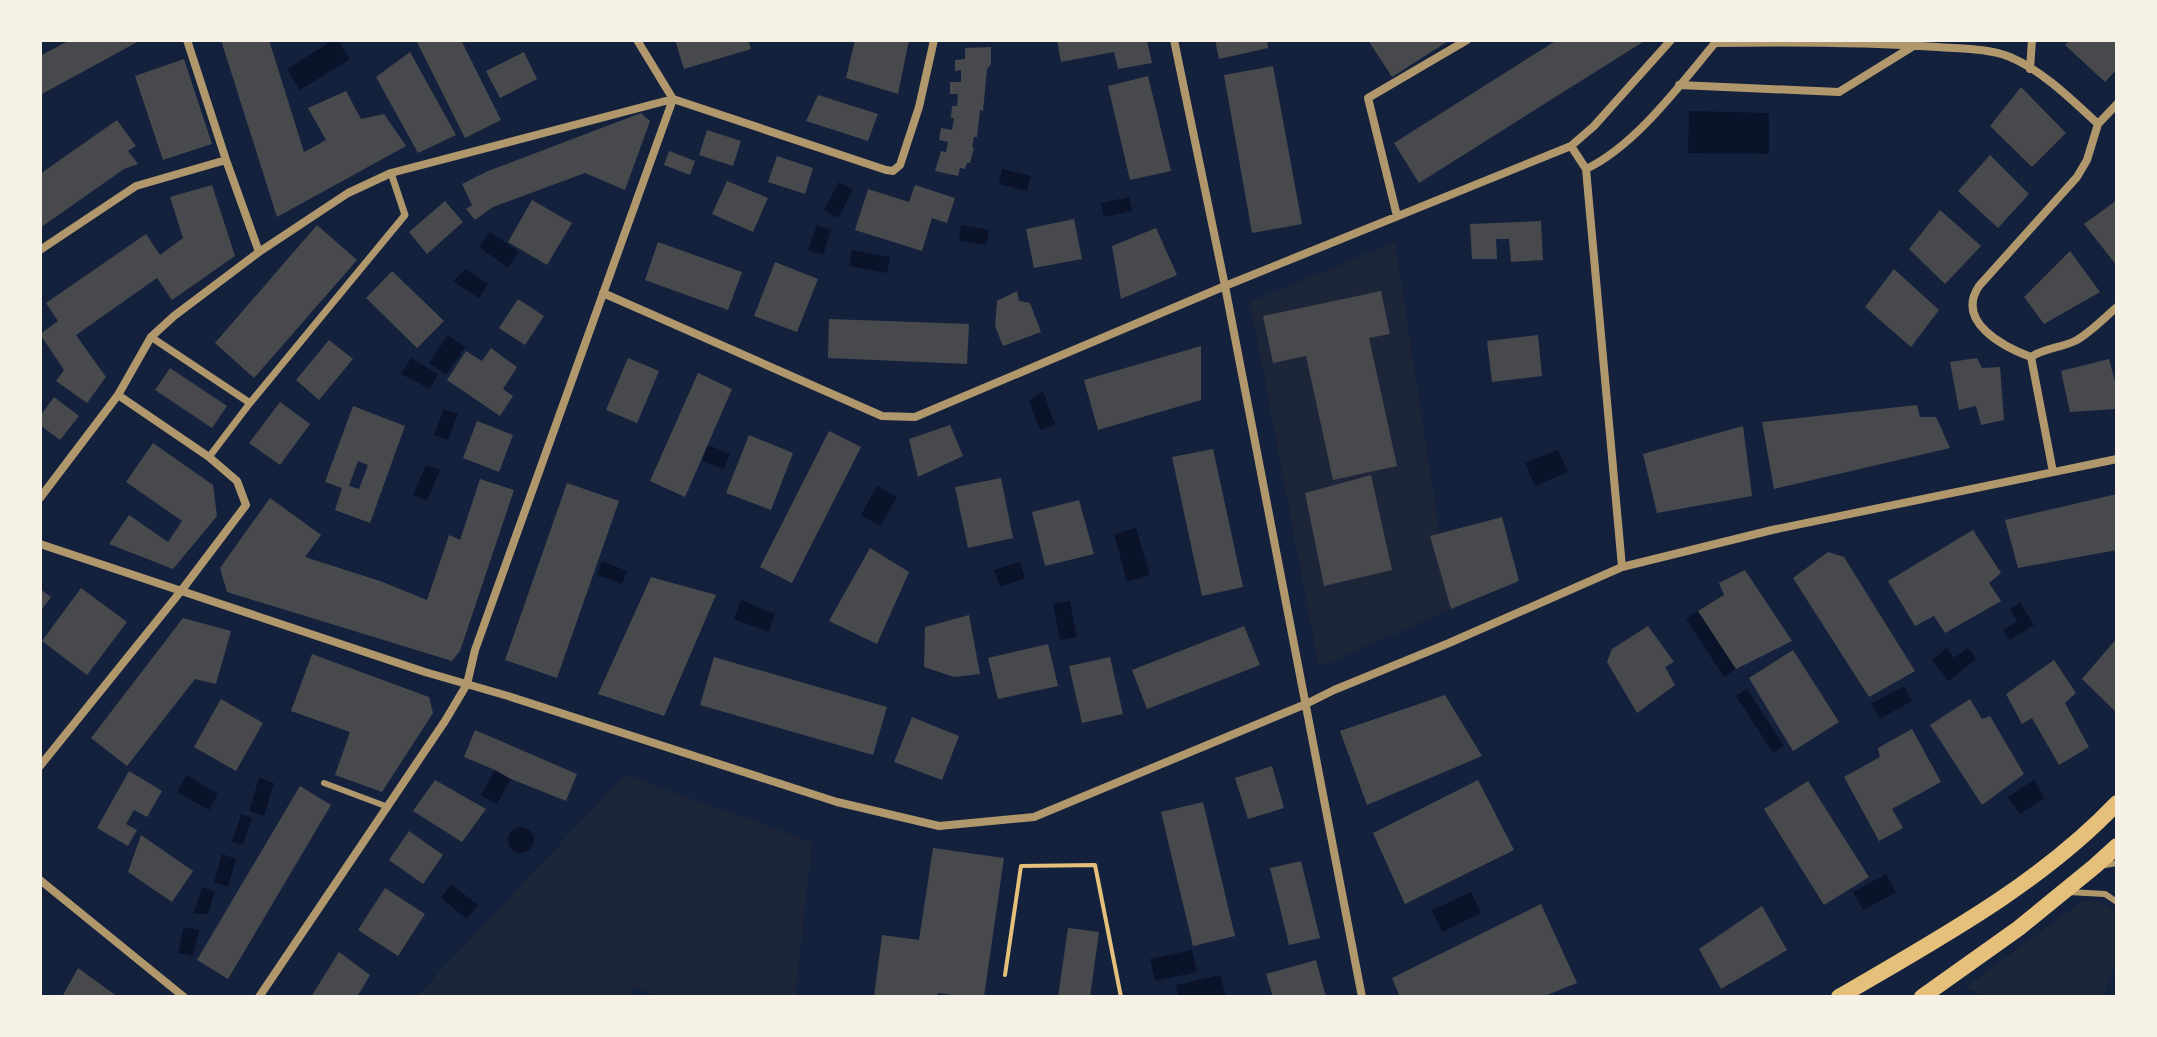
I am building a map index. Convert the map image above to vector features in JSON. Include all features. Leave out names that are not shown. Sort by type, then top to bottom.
[{"type":"main road","points":[[1839,997],[2001,899],[2071,847],[2117,803]]},
{"type":"main road","points":[[1922,997],[2007,937],[2117,846]]},
{"type":"street","points":[[187,40],[259,252]]},
{"type":"street","points":[[637,40],[673,99]]},
{"type":"street","points":[[40,498],[118,395],[151,337],[259,252],[348,193],[391,173],[673,99],[893,171],[900,165],[919,107],[934,40]]},
{"type":"street","points":[[1174,40],[1225,286],[1362,997]]},
{"type":"street","points":[[1397,216],[1368,98],[1467,40]]},
{"type":"street","points":[[603,293],[882,416],[915,417],[1225,286],[1571,146],[1594,126],[1671,40]]},
{"type":"street","points":[[2030,69],[2032,40]]},
{"type":"street","points":[[1586,169],[1622,147],[1715,43],[1915,43],[1992,52],[2012,58],[2030,69],[2098,124]]},
{"type":"street","points":[[1679,85],[1839,92],[1915,43]]},
{"type":"street","points":[[259,997],[467,684],[475,650],[673,99]]},
{"type":"street","points":[[2031,357],[2008,348],[1987,334],[1974,314],[1974,294],[2077,177],[2087,160],[2098,124],[2117,104]]},
{"type":"street","points":[[1571,146],[1586,169],[1622,567]]},
{"type":"street","points":[[40,250],[136,186],[226,160]]},
{"type":"street","points":[[209,457],[405,215],[391,173]]},
{"type":"street","points":[[2031,357],[2079,339],[2117,307]]},
{"type":"street","points":[[151,337],[250,403]]},
{"type":"street","points":[[2031,357],[2053,472]]},
{"type":"street","points":[[40,766],[246,505],[237,481],[209,457],[118,395]]},
{"type":"street","points":[[40,544],[837,802],[939,826],[1034,817],[1306,704],[1622,567],[1772,530],[2117,459]]},
{"type":"street","points":[[40,880],[184,997]]},
{"type":"lane","points":[[324,783],[388,807]]},
{"type":"lane","points":[[2095,866],[2117,863]]},
{"type":"lane","points":[[2064,892],[2105,894],[2117,902]]},
{"type":"path","points":[[1005,975],[1021,866],[1095,865],[1121,997]]},
{"type":"shaded area","points":[[333,40],[338,40],[350,59],[300,90],[287,69]]},
{"type":"shaded area","points":[[1689,111],[1769,113],[1769,154],[1688,153]]},
{"type":"shaded area","points":[[1002,169],[1031,176],[1027,191],[999,184]]},
{"type":"shaded area","points":[[839,182],[853,190],[838,218],[824,210]]},
{"type":"shaded area","points":[[1129,197],[1132,211],[1104,217],[1101,203]]},
{"type":"shaded area","points":[[817,225],[831,230],[823,255],[808,250]]},
{"type":"shaded area","points":[[961,225],[989,230],[986,245],[959,241]]},
{"type":"shaded area","points":[[490,232],[519,252],[508,268],[479,247]]},
{"type":"shaded area","points":[[1395,242],[1451,609],[1319,667],[1250,302]]},
{"type":"shaded area","points":[[852,250],[890,257],[887,273],[849,266]]},
{"type":"shaded area","points":[[466,269],[488,284],[479,298],[453,281]]},
{"type":"shaded area","points":[[448,335],[465,347],[446,375],[429,363]]},
{"type":"shaded area","points":[[411,358],[438,374],[430,389],[401,374]]},
{"type":"shaded area","points":[[1043,391],[1055,425],[1040,430],[1029,401]]},
{"type":"shaded area","points":[[444,409],[458,414],[448,440],[434,435]]},
{"type":"shaded area","points":[[708,445],[730,454],[724,469],[702,461]]},
{"type":"shaded area","points":[[1558,450],[1568,472],[1535,486],[1525,463]]},
{"type":"shaded area","points":[[426,465],[440,470],[427,501],[413,495]]},
{"type":"shaded area","points":[[877,486],[897,497],[880,526],[861,515]]},
{"type":"shaded area","points":[[1136,528],[1150,575],[1127,582],[1114,534]]},
{"type":"shaded area","points":[[602,561],[627,571],[622,584],[597,575]]},
{"type":"shaded area","points":[[1020,562],[1025,578],[1000,587],[994,570]]},
{"type":"shaded area","points":[[741,600],[775,614],[769,632],[734,619]]},
{"type":"shaded area","points":[[1070,601],[1077,637],[1060,640],[1053,604]]},
{"type":"shaded area","points":[[2020,602],[2034,625],[2010,640],[2003,630],[2017,622],[2010,609]]},
{"type":"shaded area","points":[[1698,611],[1736,669],[1724,677],[1686,619]]},
{"type":"shaded area","points":[[1947,648],[1954,658],[1968,648],[1976,659],[1949,681],[1932,660]]},
{"type":"shaded area","points":[[1904,686],[1912,701],[1880,719],[1871,704]]},
{"type":"shaded area","points":[[1747,689],[1784,746],[1773,753],[1736,696]]},
{"type":"shaded area","points":[[495,770],[511,779],[497,804],[481,795]]},
{"type":"shaded area","points":[[187,775],[218,794],[209,810],[177,792]]},
{"type":"shaded area","points":[[625,775],[812,842],[795,997],[660,997],[634,987],[629,997],[416,997]]},
{"type":"shaded area","points":[[259,778],[274,783],[264,816],[249,811]]},
{"type":"shaded area","points":[[2034,780],[2045,798],[2020,814],[2008,797]]},
{"type":"shaded area","points":[[241,814],[252,818],[243,845],[232,842]]},
{"type":"shaded area","points":[[521,827],[530,831],[534,840],[530,849],[521,853],[512,849],[508,840],[512,831]]},
{"type":"shaded area","points":[[222,854],[236,859],[228,887],[214,882]]},
{"type":"shaded area","points":[[1886,874],[1896,892],[1863,910],[1853,892]]},
{"type":"shaded area","points":[[451,884],[478,905],[467,919],[441,898]]},
{"type":"shaded area","points":[[202,887],[215,891],[208,914],[193,914]]},
{"type":"shaded area","points":[[1471,892],[1481,913],[1442,932],[1432,910]]},
{"type":"shaded area","points":[[2095,899],[2117,911],[2117,959],[2102,997],[1988,997],[1965,988],[2081,902]]},
{"type":"shaded area","points":[[184,927],[199,930],[193,956],[178,953]]},
{"type":"shaded area","points":[[1192,950],[1197,972],[1155,981],[1150,959]]},
{"type":"shaded area","points":[[1220,975],[1226,997],[1178,997],[1176,985]]},
{"type":"building","points":[[70,40],[141,40],[40,95],[40,56]]},
{"type":"building","points":[[221,40],[269,40],[304,152],[326,140],[308,108],[346,91],[361,119],[384,114],[406,146],[277,217]]},
{"type":"building","points":[[416,40],[461,40],[501,120],[465,138]]},
{"type":"building","points":[[675,40],[748,40],[751,49],[684,69]]},
{"type":"building","points":[[855,40],[909,40],[898,94],[846,78]]},
{"type":"building","points":[[1057,40],[1147,40],[1152,63],[1118,69],[1114,52],[1061,62]]},
{"type":"building","points":[[1215,40],[1267,40],[1268,48],[1219,59]]},
{"type":"building","points":[[1368,40],[1450,40],[1392,77]]},
{"type":"building","points":[[1557,40],[1646,40],[1419,183],[1394,143]]},
{"type":"building","points":[[2070,40],[2117,40],[2117,69],[2105,82],[2065,45]]},
{"type":"building","points":[[991,47],[983,111],[980,110],[970,163],[965,169],[960,168],[958,176],[935,171],[941,151],[946,152],[948,142],[939,140],[941,128],[952,130],[952,106],[957,106],[958,94],[950,94],[950,82],[961,82],[961,70],[955,71],[955,60],[965,59],[965,48]]},
{"type":"building","points":[[410,52],[456,135],[418,153],[376,77]]},
{"type":"building","points":[[524,52],[537,79],[500,98],[486,71]]},
{"type":"building","points":[[184,59],[212,144],[163,160],[135,76]]},
{"type":"building","points":[[1273,66],[1302,224],[1252,233],[1224,75]]},
{"type":"building","points":[[1148,76],[1171,171],[1130,180],[1108,86]]},
{"type":"building","points":[[2021,87],[2066,133],[2032,167],[1990,126]]},
{"type":"building","points":[[818,95],[878,114],[868,141],[806,121]]},
{"type":"building","points":[[641,113],[650,121],[625,190],[585,173],[493,207],[475,220],[466,209],[472,205],[462,184],[488,171]]},
{"type":"building","points":[[117,120],[136,146],[128,151],[138,164],[124,169],[40,228],[40,174]]},
{"type":"building","points":[[707,130],[741,141],[733,166],[699,155]]},
{"type":"building","points":[[669,151],[695,161],[690,175],[664,165]]},
{"type":"building","points":[[1990,155],[2029,194],[1998,228],[1958,191]]},
{"type":"building","points":[[777,156],[813,168],[805,194],[768,182]]},
{"type":"building","points":[[727,181],[768,198],[753,232],[712,214]]},
{"type":"building","points":[[212,185],[235,256],[172,300],[157,278],[76,335],[106,377],[87,403],[56,381],[64,370],[40,334],[58,321],[46,303],[146,234],[160,255],[183,238],[170,197]]},
{"type":"building","points":[[915,185],[955,198],[947,223],[932,218],[922,251],[855,230],[868,189],[909,202]]},
{"type":"building","points":[[532,200],[572,223],[547,265],[508,242]]},
{"type":"building","points":[[2117,200],[2117,266],[2084,224]]},
{"type":"building","points":[[445,201],[463,222],[427,254],[409,232]]},
{"type":"building","points":[[1940,210],[1981,246],[1945,284],[1909,249]]},
{"type":"building","points":[[1074,219],[1082,259],[1034,268],[1026,229]]},
{"type":"building","points":[[1541,221],[1543,260],[1511,262],[1509,239],[1496,239],[1497,259],[1472,259],[1470,224]]},
{"type":"building","points":[[317,225],[357,260],[254,378],[215,343]]},
{"type":"building","points":[[1156,228],[1177,275],[1121,299],[1112,246]]},
{"type":"building","points":[[658,242],[742,272],[728,310],[645,280]]},
{"type":"building","points":[[2070,251],[2100,292],[2044,324],[2024,297]]},
{"type":"building","points":[[775,262],[818,279],[797,332],[754,316]]},
{"type":"building","points":[[1894,269],[1939,310],[1911,347],[1865,307]]},
{"type":"building","points":[[392,271],[444,321],[417,348],[366,298]]},
{"type":"building","points":[[1017,291],[1019,301],[1030,303],[1041,332],[1003,346],[995,326],[997,301]]},
{"type":"building","points":[[1381,291],[1390,334],[1369,338],[1397,466],[1333,480],[1306,356],[1273,363],[1263,316]]},
{"type":"building","points":[[518,299],[544,316],[525,345],[499,328]]},
{"type":"building","points":[[829,319],[969,324],[967,364],[828,358]]},
{"type":"building","points":[[1538,335],[1542,376],[1492,382],[1487,341]]},
{"type":"building","points":[[329,340],[353,359],[319,400],[296,380]]},
{"type":"building","points":[[1201,346],[1201,400],[1098,430],[1084,380]]},
{"type":"building","points":[[491,348],[517,367],[503,389],[513,396],[500,416],[447,380],[466,351],[482,361]]},
{"type":"building","points":[[628,358],[659,371],[637,423],[606,410]]},
{"type":"building","points":[[1977,358],[1982,368],[2000,367],[2004,420],[1981,425],[1976,406],[1959,410],[1950,362]]},
{"type":"building","points":[[2109,359],[2117,389],[2117,409],[2070,412],[2061,371]]},
{"type":"building","points":[[170,368],[227,406],[212,428],[155,390]]},
{"type":"building","points":[[698,373],[732,389],[685,497],[650,481]]},
{"type":"building","points":[[54,397],[79,416],[60,440],[40,425],[40,416]]},
{"type":"building","points":[[280,402],[310,424],[280,465],[249,443]]},
{"type":"building","points":[[1917,405],[1920,417],[1936,417],[1950,448],[1774,489],[1762,422]]},
{"type":"building","points":[[353,406],[405,426],[370,523],[335,510],[342,488],[325,482]],"holes":[[[358,461],[368,465],[359,489],[349,486]]]},
{"type":"building","points":[[477,421],[513,435],[499,472],[463,458]]},
{"type":"building","points":[[950,425],[963,456],[918,477],[909,439]]},
{"type":"building","points":[[1743,426],[1752,496],[1657,513],[1643,454]]},
{"type":"building","points":[[829,431],[861,447],[792,583],[760,567]]},
{"type":"building","points":[[749,435],[793,453],[771,510],[726,493]]},
{"type":"building","points":[[153,443],[213,485],[217,516],[173,569],[109,544],[129,515],[168,542],[182,521],[126,482]]},
{"type":"building","points":[[1213,449],[1243,587],[1202,596],[1172,457]]},
{"type":"building","points":[[1371,475],[1392,570],[1324,586],[1305,493]]},
{"type":"building","points":[[1001,478],[1013,538],[968,548],[955,487]]},
{"type":"building","points":[[480,479],[514,490],[460,651],[452,661],[227,592],[220,568],[270,498],[321,535],[305,557],[427,600],[449,535],[460,540]]},
{"type":"building","points":[[567,483],[619,501],[557,678],[505,660]]},
{"type":"building","points":[[2117,494],[2117,550],[2018,568],[2005,520]]},
{"type":"building","points":[[1079,500],[1094,554],[1045,566],[1032,512]]},
{"type":"building","points":[[1502,517],[1519,581],[1451,609],[1430,536]]},
{"type":"building","points":[[1973,530],[2001,573],[1989,583],[2001,601],[1945,633],[1934,616],[1915,626],[1888,581]]},
{"type":"building","points":[[870,548],[909,572],[877,644],[829,621]]},
{"type":"building","points":[[1828,552],[1844,557],[1915,671],[1869,697],[1793,578]]},
{"type":"building","points":[[1745,570],[1792,641],[1736,669],[1698,611],[1724,595],[1719,583]]},
{"type":"building","points":[[651,577],[716,595],[664,716],[598,694]]},
{"type":"building","points":[[81,588],[127,622],[87,675],[42,641]]},
{"type":"building","points":[[40,589],[51,597],[40,612]]},
{"type":"building","points":[[969,615],[980,674],[954,677],[924,667],[925,627]]},
{"type":"building","points":[[183,618],[231,631],[216,684],[195,679],[127,766],[91,738]]},
{"type":"building","points":[[1244,626],[1260,665],[1147,709],[1132,670]]},
{"type":"building","points":[[1648,626],[1674,662],[1665,667],[1675,685],[1637,713],[1607,662],[1612,649]]},
{"type":"building","points":[[2117,638],[2117,713],[2082,679]]},
{"type":"building","points":[[1048,644],[1058,686],[998,699],[988,658]]},
{"type":"building","points":[[1793,650],[1839,722],[1793,751],[1749,678]]},
{"type":"building","points":[[312,654],[429,697],[433,713],[382,792],[335,775],[350,732],[291,711]]},
{"type":"building","points":[[714,657],[887,707],[873,755],[700,705]]},
{"type":"building","points":[[1110,657],[1123,714],[1082,723],[1069,666]]},
{"type":"building","points":[[2054,660],[2076,693],[2065,703],[2089,747],[2059,765],[2032,718],[2022,724],[2006,694]]},
{"type":"building","points":[[1445,695],[1482,756],[1367,805],[1340,731]]},
{"type":"building","points":[[221,699],[263,723],[236,771],[194,747]]},
{"type":"building","points":[[1970,699],[1982,719],[1990,716],[2024,774],[1982,805],[1930,725]]},
{"type":"building","points":[[912,717],[959,736],[942,780],[894,762]]},
{"type":"building","points":[[1912,729],[1941,782],[1892,809],[1903,828],[1879,841],[1844,777],[1880,757],[1878,748]]},
{"type":"building","points":[[475,730],[577,774],[566,801],[464,757]]},
{"type":"building","points":[[1272,766],[1284,808],[1248,819],[1235,778]]},
{"type":"building","points":[[129,771],[162,791],[147,817],[134,810],[126,824],[137,830],[128,846],[97,828]]},
{"type":"building","points":[[435,780],[486,809],[462,842],[413,811]]},
{"type":"building","points":[[1478,780],[1514,850],[1405,904],[1373,833]]},
{"type":"building","points":[[1808,781],[1869,877],[1824,905],[1764,809]]},
{"type":"building","points":[[300,786],[331,805],[228,979],[197,960]]},
{"type":"building","points":[[1203,802],[1235,936],[1193,946],[1161,812]]},
{"type":"building","points":[[409,831],[443,855],[423,884],[389,860]]},
{"type":"building","points":[[141,835],[193,871],[172,902],[128,872]]},
{"type":"building","points":[[933,848],[1004,858],[984,997],[938,993],[937,997],[874,997],[882,935],[919,940]]},
{"type":"building","points":[[1301,861],[1320,938],[1289,945],[1270,868]]},
{"type":"building","points":[[385,888],[425,914],[398,956],[358,930]]},
{"type":"building","points":[[1541,904],[1577,983],[1542,997],[1400,997],[1392,978]]},
{"type":"building","points":[[1762,906],[1787,950],[1721,989],[1699,949]]},
{"type":"building","points":[[1068,928],[1099,932],[1090,997],[1058,997]]},
{"type":"building","points":[[339,952],[370,975],[357,997],[311,997]]},
{"type":"building","points":[[1316,960],[1326,997],[1273,997],[1266,974]]},
{"type":"building","points":[[78,968],[118,997],[62,997]]}]
